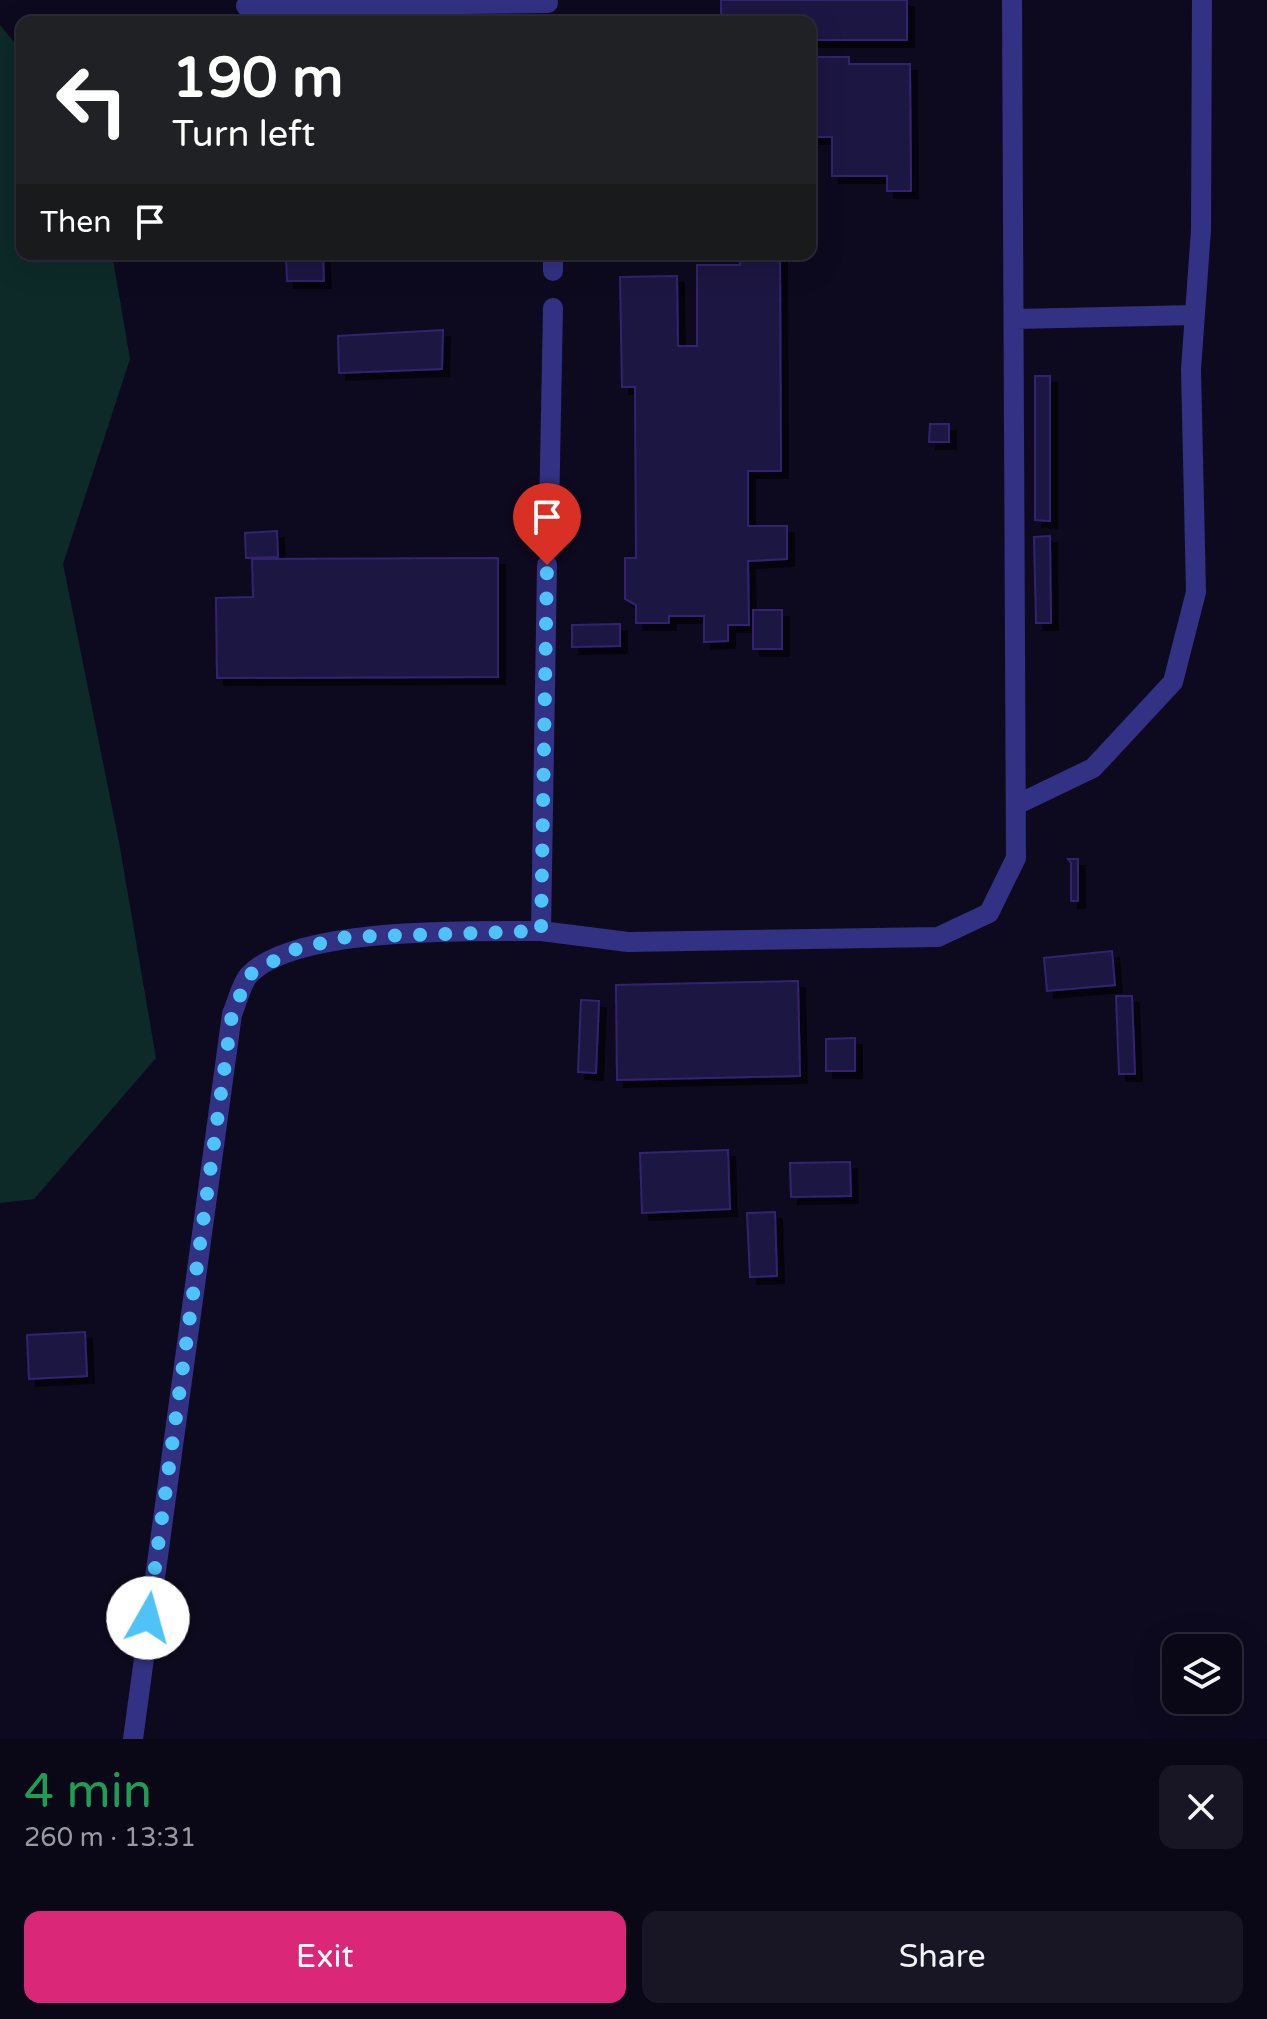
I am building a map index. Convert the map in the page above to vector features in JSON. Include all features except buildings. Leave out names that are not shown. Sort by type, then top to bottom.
[{"type":"lane","points":[[133,1739],[232,1014],[249,975],[293,950],[347,937],[541,931],[628,942],[938,937],[989,913],[1016,858],[1012,0]]},
{"type":"lane","points":[[1016,805],[1093,768],[1173,682],[1196,592],[1191,369],[1201,230],[1202,0]]},
{"type":"lane","points":[[246,6],[548,8]]},
{"type":"lane","points":[[549,516],[553,308]]},
{"type":"lane","points":[[1014,319],[1195,315]]},
{"type":"lane","points":[[541,931],[547,565]]},
{"type":"green space","points":[[0,25],[16,45],[16,260],[113,260],[130,359],[63,564],[119,842],[156,1058],[34,1199],[0,1203]]},
{"type":"route","points":[[148,1618],[232,1014],[249,975],[293,950],[347,937],[541,931],[547,565]]}]
